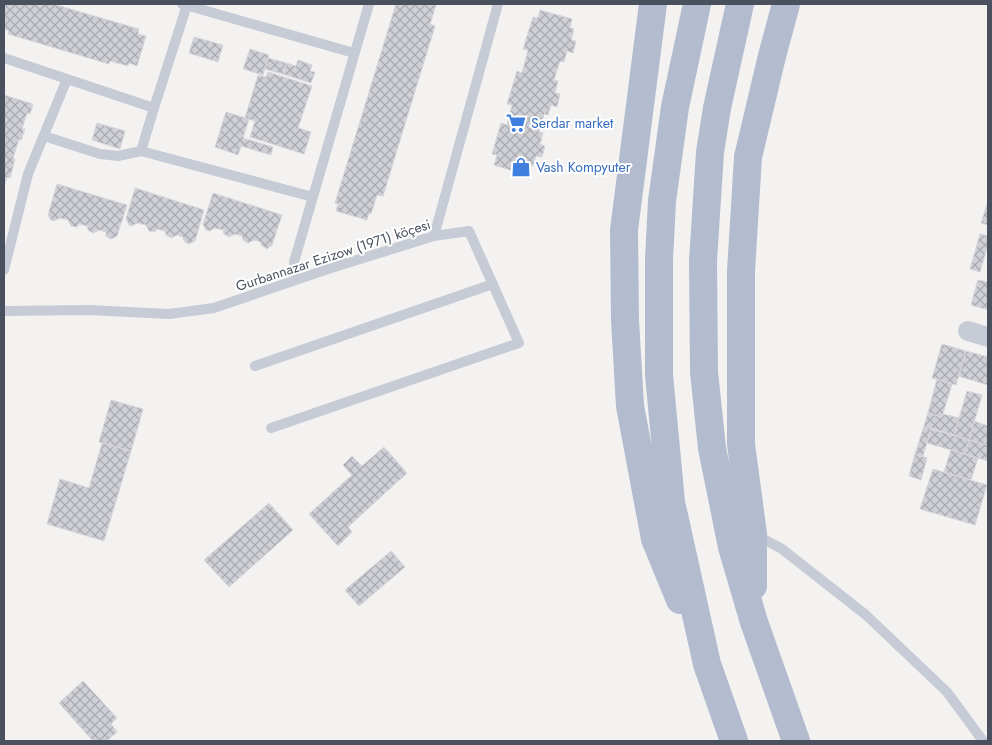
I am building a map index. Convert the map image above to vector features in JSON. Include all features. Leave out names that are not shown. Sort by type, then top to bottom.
[{"type":"main road","points":[[653,4],[624,230],[625,320],[630,406],[654,539],[707,664],[734,741]]},
{"type":"main road","points":[[697,4],[675,107],[662,201],[659,260],[660,375],[671,502],[707,664]]},
{"type":"main road","points":[[740,4],[721,89],[710,152],[702,261],[704,372],[712,448],[732,547],[754,622],[796,741]]},
{"type":"main road","points":[[754,622],[753,534],[741,444],[741,270],[748,158],[786,4]]},
{"type":"street","points":[[968,331],[988,337]]},
{"type":"lane","points":[[141,151],[184,4],[354,53]]},
{"type":"lane","points":[[294,280],[294,262],[369,4]]},
{"type":"lane","points":[[434,236],[498,4]]},
{"type":"lane","points":[[4,58],[154,108]]},
{"type":"lane","points":[[4,270],[28,174],[68,79]]},
{"type":"lane","points":[[44,136],[100,154],[118,156],[141,151],[313,197]]},
{"type":"lane","name":"Gurbannazar Ezizow (1971) köçesi","points":[[4,311],[89,310],[169,314],[214,308],[294,280],[434,236],[469,231],[494,284],[518,343],[271,428]]},
{"type":"lane","points":[[255,366],[494,284]]},
{"type":"lane","points":[[753,534],[782,549],[866,614],[947,692],[983,741]]},
{"type":"building","points":[[4,4],[53,4],[139,29],[138,34],[146,36],[137,66],[129,63],[128,66],[110,61],[109,64],[8,34],[9,31],[4,29]]},
{"type":"building","points":[[396,4],[436,5],[430,24],[435,26],[383,196],[377,195],[367,220],[336,211],[338,204],[335,203]]},
{"type":"building","points":[[540,10],[572,19],[570,28],[574,29],[571,40],[576,41],[573,53],[567,51],[564,62],[560,61],[554,80],[558,81],[555,93],[560,94],[557,107],[551,105],[548,115],[544,114],[539,132],[543,133],[540,144],[545,146],[542,157],[536,156],[533,166],[529,165],[526,175],[494,165],[497,155],[492,154],[501,123],[507,125],[512,105],[507,104],[517,71],[522,73],[528,50],[523,49],[533,17],[538,18]]},
{"type":"building","points":[[194,37],[223,45],[218,62],[189,53]]},
{"type":"building","points":[[250,49],[269,55],[263,75],[243,69]]},
{"type":"building","points":[[268,58],[286,63],[283,74],[265,69]]},
{"type":"building","points":[[298,60],[312,65],[310,71],[315,72],[311,83],[283,74],[286,63],[296,66]]},
{"type":"building","points":[[268,72],[312,86],[298,128],[311,132],[304,154],[250,137],[255,121],[245,118],[258,75],[266,77]]},
{"type":"building","points":[[4,95],[33,104],[30,114],[27,113],[22,129],[25,129],[21,140],[19,139],[13,158],[15,159],[10,178],[7,177],[4,187]]},
{"type":"building","points":[[226,112],[249,119],[243,138],[273,147],[271,155],[241,146],[238,155],[215,147]]},
{"type":"building","points":[[97,123],[125,131],[120,149],[92,140]]},
{"type":"building","points":[[57,184],[127,205],[117,236],[111,239],[106,236],[106,232],[99,230],[93,233],[88,230],[87,226],[79,224],[77,227],[71,226],[68,220],[60,218],[54,221],[51,220],[48,215]]},
{"type":"building","points":[[135,188],[204,210],[195,241],[189,244],[184,241],[183,237],[177,235],[171,238],[166,235],[165,231],[157,229],[155,232],[149,231],[146,225],[137,223],[132,226],[129,225],[126,219]]},
{"type":"building","points":[[213,193],[282,215],[272,245],[267,249],[261,245],[261,242],[254,240],[248,243],[243,240],[242,236],[235,234],[229,237],[224,234],[223,230],[215,228],[209,231],[206,230],[203,224]]},
{"type":"building","points":[[988,201],[988,225],[981,223]]},
{"type":"building","points":[[980,234],[988,236],[988,245],[980,272],[970,269]]},
{"type":"building","points":[[978,280],[988,282],[988,310],[971,305]]},
{"type":"building","points":[[942,344],[966,351],[956,385],[932,378]]},
{"type":"building","points":[[966,351],[988,357],[988,385],[958,376]]},
{"type":"building","points":[[937,379],[952,384],[942,417],[928,413]]},
{"type":"building","points":[[967,391],[982,395],[969,440],[954,435]]},
{"type":"building","points":[[111,400],[143,409],[131,451],[99,442]]},
{"type":"building","points":[[928,413],[942,417],[943,414],[959,418],[954,435],[924,426]]},
{"type":"building","points":[[974,421],[988,426],[988,445],[969,440]]},
{"type":"building","points":[[924,426],[931,429],[923,456],[915,454]]},
{"type":"building","points":[[931,429],[969,440],[965,454],[927,443]]},
{"type":"building","points":[[969,440],[988,445],[988,461],[965,454]]},
{"type":"building","points":[[102,443],[131,451],[104,541],[47,524],[60,479],[89,488]]},
{"type":"building","points":[[384,447],[407,473],[348,527],[352,532],[338,546],[309,514],[352,475],[343,465],[352,456],[362,466]]},
{"type":"building","points":[[951,450],[978,458],[971,480],[944,472]]},
{"type":"building","points":[[915,454],[927,458],[921,480],[909,476]]},
{"type":"building","points":[[933,469],[987,485],[975,525],[920,509]]},
{"type":"building","points":[[269,503],[293,530],[229,587],[204,560]]},
{"type":"building","points":[[391,551],[405,567],[359,606],[345,590]]},
{"type":"building","points":[[83,681],[117,718],[111,724],[117,732],[107,741],[93,741],[59,703]]},
{"type":"place","name":"Serdar market","points":[[516,123]]},
{"type":"place","name":"Vash Kompyuter","points":[[521,167]]}]
